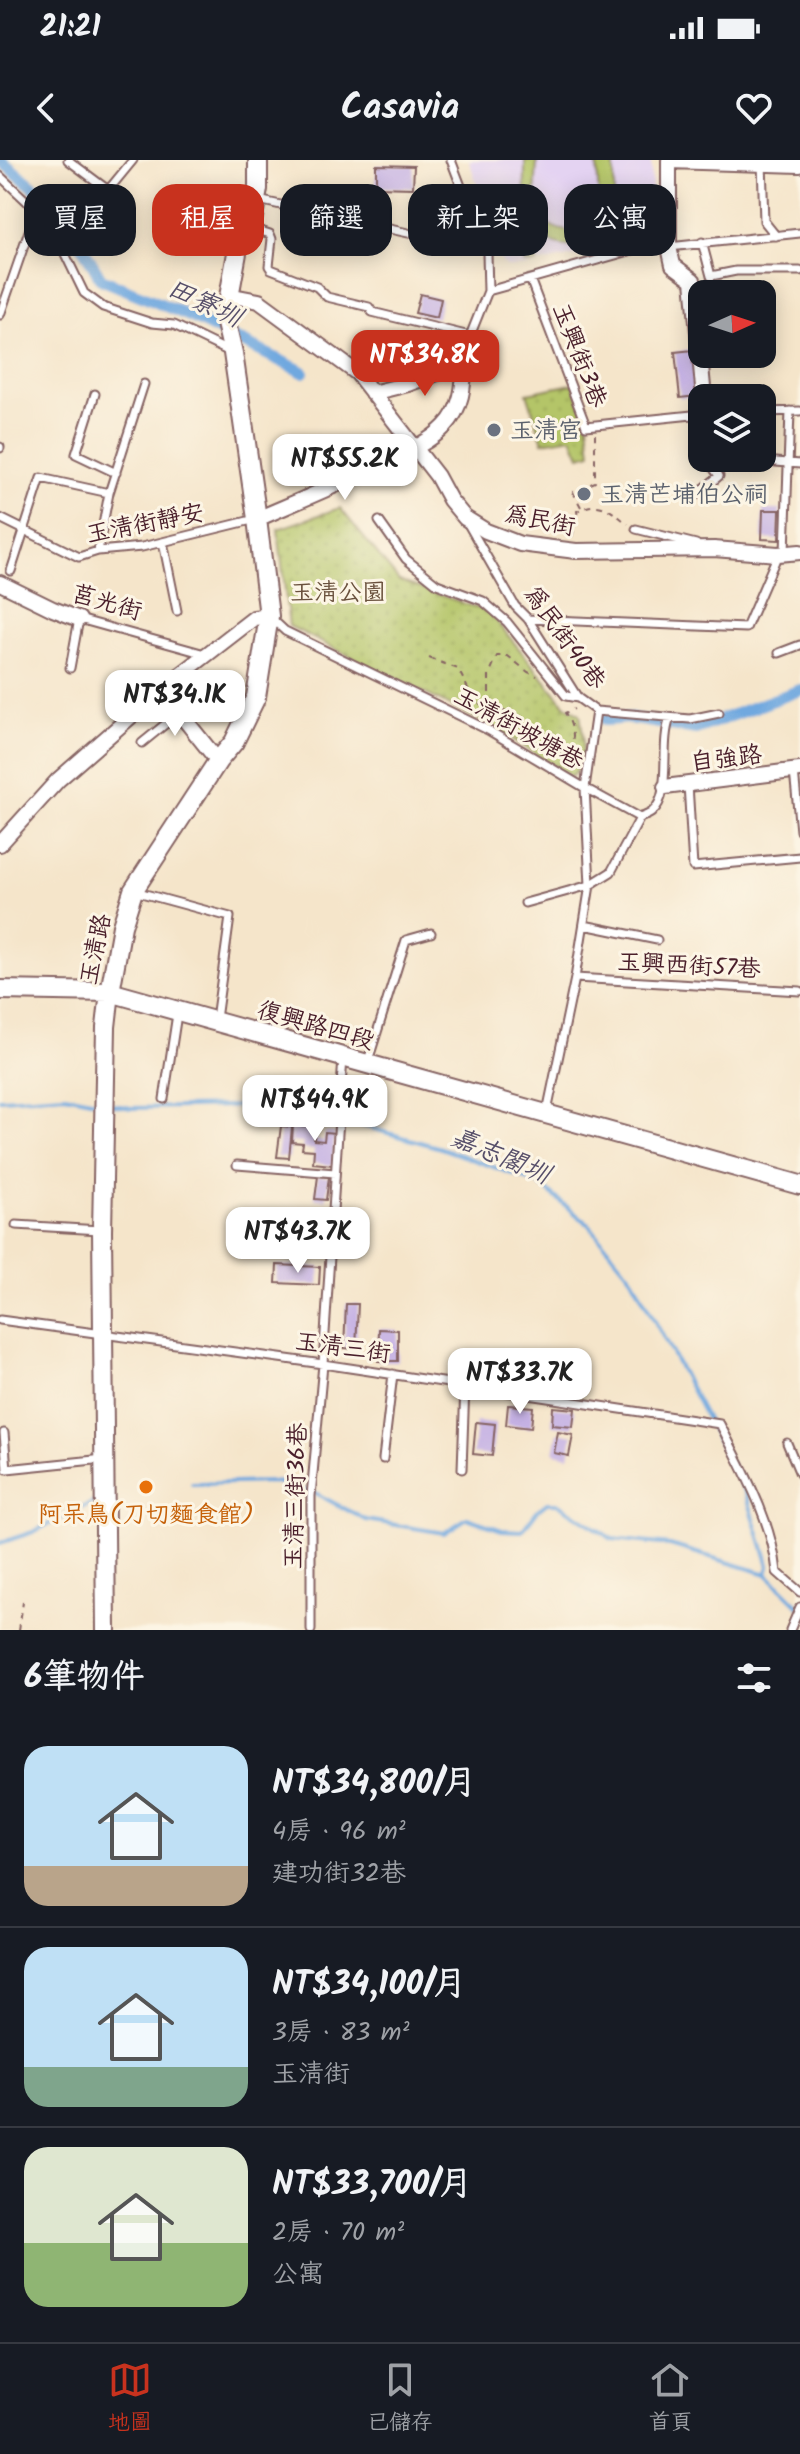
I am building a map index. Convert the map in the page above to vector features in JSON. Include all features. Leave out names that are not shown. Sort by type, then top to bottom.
[{"type":"street","points":[[257,184],[258,160]]},
{"type":"street","points":[[669,184],[669,160],[800,165]]},
{"type":"street","points":[[228,295],[236,256]]},
{"type":"street","points":[[671,256],[673,265],[693,280],[703,384]]},
{"type":"street","name":"玉清路","points":[[106,1630],[102,1231],[106,1027],[110,992],[122,926],[133,891],[218,761],[234,742],[256,697],[269,616],[233,353],[225,319],[228,295]]},
{"type":"street","name":"為民街","points":[[228,295],[259,301],[357,373],[437,476],[450,500],[465,518],[486,531],[520,544],[576,551],[714,549],[788,552]]},
{"type":"street","points":[[257,519],[415,448],[444,428],[462,396],[464,363],[408,384],[372,393]]},
{"type":"street","name":"莒光街","points":[[0,583],[79,619]]},
{"type":"street","points":[[0,844],[58,780],[161,690],[254,618],[269,616]]},
{"type":"street","points":[[161,690],[218,761]]},
{"type":"street","name":"自強路","points":[[665,787],[797,771]]},
{"type":"street","name":"復興路四段","points":[[0,990],[110,992],[800,1185]]},
{"type":"lane","points":[[68,160],[100,184]]},
{"type":"lane","points":[[113,184],[133,160]]},
{"type":"lane","points":[[451,160],[487,254],[488,291],[470,336],[472,349],[464,363]]},
{"type":"lane","points":[[762,162],[764,221],[776,236]]},
{"type":"lane","points":[[0,176],[24,199]]},
{"type":"lane","points":[[264,202],[408,233]]},
{"type":"lane","points":[[264,232],[270,234],[272,239],[271,269],[317,287],[327,297],[369,307],[372,312],[470,336]]},
{"type":"lane","points":[[676,246],[800,233]]},
{"type":"lane","points":[[702,242],[711,276],[736,271],[800,271]]},
{"type":"lane","points":[[0,315],[24,246]]},
{"type":"lane","points":[[66,256],[84,293],[103,307],[152,323],[174,325],[233,353]]},
{"type":"lane","points":[[488,291],[612,256]]},
{"type":"lane","name":"玉興街3巷","points":[[530,279],[586,426],[688,415]]},
{"type":"lane","points":[[98,551],[109,493],[144,384]]},
{"type":"lane","points":[[95,394],[76,454],[116,473]]},
{"type":"lane","points":[[528,619],[746,628],[788,552],[790,411]]},
{"type":"lane","points":[[776,412],[800,411]]},
{"type":"lane","points":[[776,463],[800,464]]},
{"type":"lane","points":[[696,495],[719,476],[716,472]]},
{"type":"lane","points":[[11,571],[41,478],[109,493]]},
{"type":"lane","name":"玉清街靜安","points":[[0,518],[79,557],[98,551],[142,547],[257,519]]},
{"type":"lane","name":"為民街40巷","points":[[465,518],[515,606],[528,619],[578,698],[596,711],[585,788]]},
{"type":"lane","points":[[379,521],[406,559],[437,584],[483,601],[507,622],[566,696],[578,698]]},
{"type":"lane","points":[[636,529],[714,549]]},
{"type":"lane","points":[[163,542],[177,611]]},
{"type":"lane","name":"玉清街坡塘巷","points":[[269,616],[285,631],[488,730],[585,788],[590,885],[575,978],[546,1114]]},
{"type":"lane","points":[[70,668],[79,619]]},
{"type":"lane","name":"莒光街","points":[[79,619],[205,654]]},
{"type":"lane","points":[[779,653],[800,645]]},
{"type":"lane","points":[[596,711],[690,719],[719,713]]},
{"type":"lane","points":[[142,743],[179,713]]},
{"type":"lane","points":[[665,787],[665,732],[670,718]]},
{"type":"lane","points":[[797,771],[800,831]]},
{"type":"lane","points":[[688,784],[693,867],[800,857]]},
{"type":"lane","name":"自強路","points":[[590,885],[611,872],[640,818],[653,812],[665,787]]},
{"type":"lane","points":[[585,788],[640,818]]},
{"type":"lane","points":[[525,903],[590,885]]},
{"type":"lane","points":[[133,891],[230,917],[216,1021]]},
{"type":"lane","points":[[584,925],[657,940]]},
{"type":"lane","points":[[368,1064],[406,940],[431,933]]},
{"type":"lane","name":"玉興西街57巷","points":[[575,978],[800,991]]},
{"type":"lane","points":[[164,1099],[178,1011]]},
{"type":"lane","name":"玉清三街36巷","points":[[311,1630],[311,1496],[343,1057]]},
{"type":"lane","points":[[237,1165],[335,1173]]},
{"type":"lane","points":[[16,1225],[102,1231]]},
{"type":"lane","points":[[275,1230],[331,1235]]},
{"type":"lane","name":"玉清三街","points":[[0,1320],[393,1374],[720,1424],[747,1477],[775,1549],[777,1572],[800,1592]]},
{"type":"lane","points":[[383,1459],[393,1374]]},
{"type":"lane","points":[[462,1469],[465,1385]]},
{"type":"lane","points":[[4,1433],[7,1469],[105,1459]]},
{"type":"lane","points":[[787,1443],[800,1474]]},
{"type":"lane","points":[[790,1630],[800,1607]]},
{"type":"path","points":[[582,509],[573,492],[595,482],[594,425]]},
{"type":"path","points":[[574,535],[577,511],[589,505],[603,506],[636,529]]},
{"type":"path","points":[[489,706],[489,675],[497,656],[508,656],[538,676]]},
{"type":"path","points":[[429,658],[458,669],[475,702],[516,715],[518,730],[535,729],[546,747],[553,746],[565,754],[570,749],[573,734],[573,724],[565,713],[586,704]]},
{"type":"path","points":[[19,1630],[23,1602]]},
{"type":"shaded area","points":[[469,160],[651,160],[652,184],[564,184],[564,256],[573,256],[525,266],[507,267],[500,256],[548,256],[548,184],[477,184]]},
{"type":"green space","points":[[525,160],[537,160],[536,184],[525,184]]},
{"type":"green space","points":[[597,160],[614,160],[614,184],[598,184]]},
{"type":"green space","points":[[548,223],[564,230],[564,246],[548,240]]},
{"type":"green space","points":[[524,256],[537,256],[537,263],[524,264]]},
{"type":"green space","points":[[573,384],[588,424],[591,453],[580,456],[572,437],[543,442],[527,393]]},
{"type":"green space","name":"玉清公園","points":[[340,508],[399,581],[489,612],[566,706],[580,714],[582,756],[571,777],[495,728],[289,626],[278,529]]},
{"type":"building","points":[[376,165],[414,166],[413,184],[408,184],[408,188],[376,184]]},
{"type":"building","points":[[420,294],[441,299],[437,318],[415,313]]},
{"type":"building","points":[[688,351],[688,368],[695,368],[696,384],[688,384],[688,397],[680,398],[675,352]]},
{"type":"building","points":[[763,510],[780,510],[779,540],[762,539]]},
{"type":"building","points":[[304,1121],[316,1122],[314,1140],[324,1141],[325,1132],[335,1133],[332,1165],[313,1163],[314,1150],[302,1149],[303,1143],[292,1142],[293,1125],[304,1126]]},
{"type":"building","points":[[281,1126],[292,1127],[289,1158],[277,1157]]},
{"type":"building","points":[[318,1176],[329,1177],[326,1200],[315,1199]]},
{"type":"building","points":[[277,1265],[320,1267],[319,1285],[276,1283]]},
{"type":"building","points":[[346,1304],[358,1304],[356,1349],[344,1348]]},
{"type":"building","points":[[379,1329],[398,1330],[398,1361],[378,1361]]},
{"type":"building","points":[[485,1354],[509,1354],[508,1366],[485,1365]]},
{"type":"building","points":[[481,1368],[509,1371],[508,1383],[480,1381]]},
{"type":"building","points":[[508,1405],[533,1407],[531,1428],[506,1425]]},
{"type":"building","points":[[553,1407],[575,1409],[573,1427],[552,1425]]},
{"type":"building","points":[[476,1422],[495,1424],[492,1456],[473,1454]]},
{"type":"building","points":[[558,1432],[573,1435],[569,1456],[554,1453]]},
{"type":"waterway","name":"田寮圳","points":[[0,160],[61,209],[101,279],[192,317],[303,372]]},
{"type":"waterway","points":[[605,720],[629,718],[696,729],[800,690]]},
{"type":"waterway","name":"嘉志閣圳","points":[[0,1099],[65,1095],[101,1102]]},
{"type":"waterway","name":"嘉志閣圳","points":[[109,1104],[131,1108],[239,1106],[303,1109],[441,1148],[538,1183],[588,1224],[632,1278],[746,1493],[769,1566],[767,1574]]},
{"type":"waterway","points":[[192,1484],[276,1482],[317,1494],[366,1520],[444,1533],[467,1518],[502,1530],[522,1531],[537,1511],[547,1503],[557,1503],[612,1539],[670,1545],[767,1574],[799,1606]]},
{"type":"waterway","points":[[0,1543],[33,1532],[94,1502]]},
{"type":"place","name":"玉清宮","points":[[494,430]]},
{"type":"place","name":"玉清芒埔伯公祠","points":[[584,494]]},
{"type":"place","name":"阿呆鳥(刀切麵食館)","points":[[146,1487]]}]
